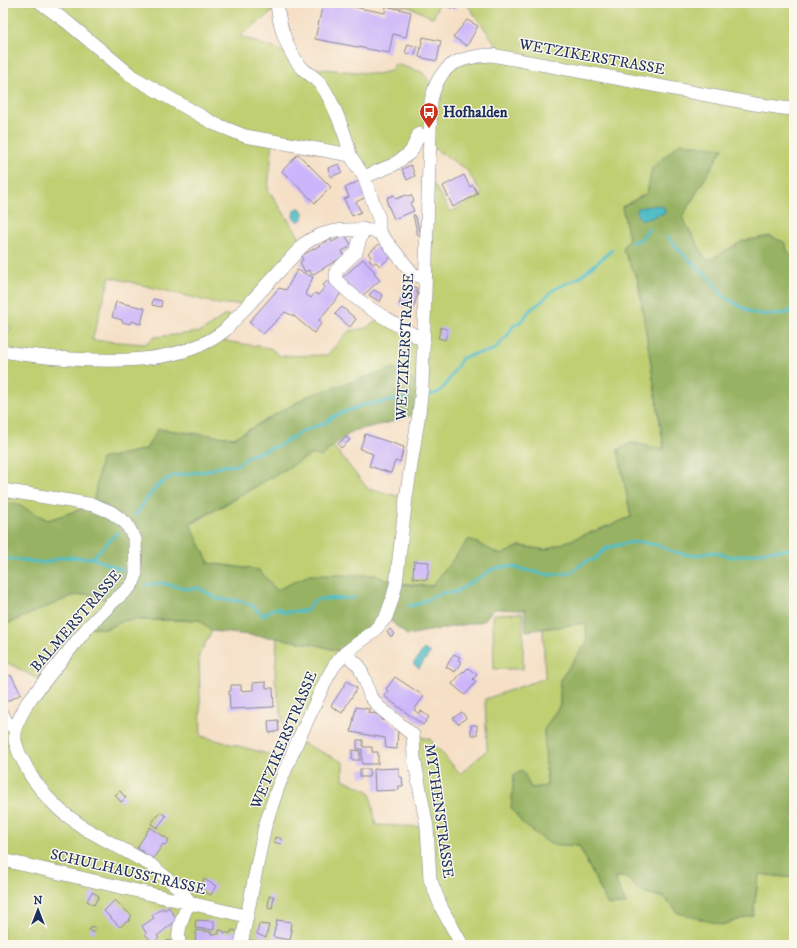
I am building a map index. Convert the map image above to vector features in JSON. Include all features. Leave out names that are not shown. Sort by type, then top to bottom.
[{"type":"street","points":[[41,3],[67,22],[133,78],[215,124],[245,136],[350,155]]},
{"type":"street","points":[[277,3],[284,36],[292,55],[302,67],[320,83],[328,96],[348,142],[350,155],[364,177],[379,219],[379,232],[413,274],[425,278]]},
{"type":"street","name":"WETZIKERSTRASSE","points":[[241,945],[265,826],[278,787],[327,678],[334,666],[345,653],[373,632],[386,617],[396,584],[406,498],[420,413],[431,102],[434,87],[439,77],[451,65],[462,59],[476,56],[505,57],[755,104],[794,109]]},
{"type":"street","points":[[364,177],[393,165],[411,152],[419,134]]},
{"type":"street","points":[[3,351],[92,361],[132,360],[171,354],[204,344],[216,338],[226,330],[304,244],[314,237],[325,232],[337,230],[363,230],[379,232]]},
{"type":"street","points":[[363,230],[356,252],[336,271],[336,280],[357,300],[423,340]]},
{"type":"street","name":"BALMERSTRASSE","points":[[3,490],[94,505],[111,512],[126,523],[134,539],[136,561],[136,573],[134,581],[130,587],[88,627],[27,702],[14,728]]},
{"type":"street","name":"MYTHENSTRASSE","points":[[345,653],[359,666],[370,696],[379,707],[413,735],[414,758],[427,827],[430,879],[442,909],[462,945]]},
{"type":"street","points":[[3,715],[6,722],[14,728],[15,741],[19,753],[31,776],[46,796],[61,811],[84,828],[150,865],[182,892],[189,902],[179,930],[180,945]]},
{"type":"street","name":"SCHULHAUSSTRASSE","points":[[3,860],[246,916]]},
{"type":"green space","points":[[3,3],[277,3],[277,8],[240,36],[292,55],[302,67],[377,74],[391,71],[395,64],[422,72],[434,87],[451,65],[505,57],[466,3],[794,3],[794,257],[789,254],[784,242],[743,241],[707,262],[682,217],[723,148],[653,168],[648,193],[622,207],[629,238],[623,249],[638,280],[664,449],[631,443],[618,450],[631,517],[545,550],[520,546],[501,555],[469,540],[432,586],[309,575],[277,591],[259,570],[209,563],[190,525],[312,454],[321,457],[333,446],[368,489],[406,498],[419,413],[308,396],[234,438],[158,429],[146,449],[101,459],[94,505],[48,520],[15,504],[3,504],[3,341],[11,328],[3,319]],"holes":[[[424,127],[429,145],[467,170],[482,194],[451,212],[428,176],[423,340],[383,317],[366,328],[349,331],[327,355],[280,356],[270,348],[230,342],[217,338],[231,316],[225,315],[201,332],[155,337],[145,344],[92,340],[110,277],[219,304],[242,304],[304,244],[268,189],[273,141],[356,162],[364,177],[411,152],[419,134]]]},
{"type":"green space","points":[[387,3],[439,3],[433,18],[410,7]]},
{"type":"green space","points":[[680,143],[723,148],[682,217],[707,261],[743,241],[770,236],[784,242],[789,254],[794,257],[794,878],[759,874],[753,915],[722,925],[678,913],[665,898],[640,891],[625,877],[614,877],[626,904],[608,905],[579,846],[550,844],[523,824],[511,808],[514,774],[523,771],[531,788],[547,786],[544,730],[560,705],[560,680],[587,642],[586,623],[526,631],[525,610],[493,609],[484,621],[407,635],[386,617],[345,653],[317,645],[277,638],[212,631],[199,620],[125,620],[106,629],[88,627],[112,602],[89,594],[72,596],[12,622],[3,624],[3,504],[15,503],[48,520],[93,505],[101,459],[146,449],[158,429],[234,438],[308,396],[394,368],[422,387],[419,413],[391,422],[353,431],[321,457],[312,454],[190,524],[209,563],[259,570],[277,590],[309,575],[375,575],[396,584],[432,586],[469,539],[501,555],[520,546],[545,550],[631,517],[618,450],[631,443],[664,449],[638,280],[623,249],[629,238],[622,207],[647,193],[652,168]]},
{"type":"green space","points":[[89,594],[113,602],[106,629],[125,620],[199,620],[212,631],[199,655],[201,736],[290,760],[298,741],[343,762],[343,779],[370,792],[376,825],[426,827],[413,735],[430,739],[460,774],[487,750],[485,699],[545,678],[543,629],[586,623],[587,642],[560,680],[560,705],[544,730],[547,786],[531,788],[550,844],[579,846],[608,905],[613,877],[625,877],[640,891],[665,898],[678,913],[753,915],[759,874],[794,878],[794,945],[3,945],[3,724],[14,728],[43,682],[8,663],[3,662],[3,624],[12,622],[72,596]]},
{"type":"green space","points":[[523,613],[523,669],[494,669],[493,614]]},
{"type":"green space","points":[[277,638],[317,645],[345,653],[298,740],[284,728],[275,680]]},
{"type":"water","points":[[657,205],[664,207],[665,213],[646,219],[638,217],[637,209]]},
{"type":"water","points":[[300,208],[304,214],[300,221],[297,221],[293,217],[294,210]]},
{"type":"water","points":[[424,649],[430,653],[419,668],[413,664]]},
{"type":"building","points":[[323,3],[333,3],[385,13],[386,6],[411,12],[406,37],[393,34],[389,53],[315,39]]},
{"type":"building","points":[[444,3],[457,3],[456,9],[443,6]]},
{"type":"building","points":[[467,20],[478,26],[467,46],[453,37]]},
{"type":"building","points":[[423,37],[441,41],[437,61],[419,57]]},
{"type":"building","points":[[408,44],[417,47],[415,55],[405,53]]},
{"type":"building","points":[[298,154],[331,187],[315,203],[282,171]]},
{"type":"building","points":[[339,164],[342,172],[331,177],[328,168]]},
{"type":"building","points":[[411,165],[415,176],[407,180],[402,169]]},
{"type":"building","points":[[464,175],[470,187],[473,185],[478,194],[453,207],[443,186]]},
{"type":"building","points":[[359,181],[366,197],[356,202],[361,212],[352,216],[344,199],[349,197],[345,188]]},
{"type":"building","points":[[394,195],[396,199],[406,195],[411,195],[414,201],[410,203],[414,211],[394,219],[387,203],[387,198]]},
{"type":"building","points":[[413,215],[415,215],[421,235],[418,236]]},
{"type":"building","points":[[345,235],[352,246],[342,251],[344,256],[312,275],[309,270],[305,272],[300,262],[303,260],[301,256],[331,239],[332,242]]},
{"type":"building","points":[[382,242],[393,255],[380,266],[376,262],[373,264],[369,259],[371,257],[368,253]]},
{"type":"building","points":[[363,259],[380,280],[359,299],[341,279]]},
{"type":"building","points":[[297,270],[313,277],[305,294],[311,298],[315,293],[318,295],[325,287],[323,285],[327,281],[329,283],[330,281],[343,291],[319,320],[322,323],[314,333],[294,316],[285,312],[263,334],[249,322],[279,288],[286,290]]},
{"type":"building","points":[[408,285],[417,288],[416,292],[418,293],[413,309],[399,305],[404,288],[407,289]]},
{"type":"building","points":[[374,290],[383,295],[380,302],[369,295]]},
{"type":"building","points":[[153,299],[162,301],[161,307],[152,305]]},
{"type":"building","points":[[116,302],[145,308],[141,324],[131,321],[130,324],[112,317]]},
{"type":"building","points":[[342,307],[356,319],[350,327],[335,314]]},
{"type":"building","points":[[441,327],[448,330],[445,340],[438,338]]},
{"type":"building","points":[[365,434],[404,447],[400,462],[395,461],[391,473],[369,466],[373,454],[360,449]]},
{"type":"building","points":[[346,437],[350,440],[341,448],[338,444]]},
{"type":"building","points":[[414,561],[429,562],[427,580],[413,578]]},
{"type":"building","points":[[390,629],[394,634],[391,637],[387,632]]},
{"type":"building","points":[[454,654],[460,657],[458,660],[461,662],[455,672],[446,667]]},
{"type":"building","points":[[468,668],[477,675],[473,679],[476,682],[465,695],[452,684],[463,671],[464,672]]},
{"type":"building","points":[[11,675],[21,694],[4,703],[3,679]]},
{"type":"building","points":[[395,677],[424,696],[414,710],[419,714],[421,711],[429,717],[423,725],[384,696],[388,691],[386,689]]},
{"type":"building","points":[[347,681],[357,688],[342,713],[331,706]]},
{"type":"building","points":[[266,682],[266,688],[273,688],[274,707],[230,709],[229,691],[231,691],[231,685],[241,685],[241,691],[253,690],[253,683]]},
{"type":"building","points":[[356,707],[369,709],[368,713],[383,715],[382,720],[389,721],[398,728],[397,749],[386,748],[385,738],[351,732]]},
{"type":"building","points":[[462,712],[466,718],[458,724],[453,718]]},
{"type":"building","points":[[278,720],[279,731],[269,733],[268,721]]},
{"type":"building","points":[[471,725],[477,725],[477,735],[471,735]]},
{"type":"building","points":[[357,740],[363,740],[363,747],[372,747],[372,752],[378,752],[378,764],[362,764],[362,749],[357,749]]},
{"type":"building","points":[[352,750],[360,751],[360,760],[352,760]]},
{"type":"building","points":[[399,768],[399,777],[402,777],[403,786],[399,786],[399,790],[375,791],[374,769]]},
{"type":"building","points":[[360,769],[370,769],[369,777],[360,777]]},
{"type":"building","points":[[120,791],[126,798],[121,802],[115,795]]},
{"type":"building","points":[[160,812],[166,816],[157,828],[151,824]]},
{"type":"building","points":[[150,827],[169,840],[165,845],[163,844],[153,859],[137,848]]},
{"type":"building","points":[[275,837],[282,839],[281,844],[274,842]]},
{"type":"building","points":[[204,879],[216,886],[211,895],[199,889]]},
{"type":"building","points":[[92,892],[99,896],[94,905],[87,901]]},
{"type":"building","points":[[269,896],[274,896],[272,909],[268,908]]},
{"type":"building","points":[[115,900],[132,916],[129,919],[131,920],[128,922],[127,921],[120,927],[104,911]]},
{"type":"building","points":[[169,907],[177,920],[157,936],[159,938],[153,943],[145,934],[146,933],[142,926],[154,918],[152,915],[163,908],[165,910]]},
{"type":"building","points":[[196,920],[214,921],[214,930],[195,928]]},
{"type":"building","points":[[277,920],[291,922],[290,930],[292,930],[290,940],[273,937]]},
{"type":"building","points":[[259,924],[269,925],[266,938],[257,934]]},
{"type":"building","points":[[92,926],[96,929],[94,933],[89,930]]},
{"type":"building","points":[[196,930],[211,932],[211,934],[219,934],[219,930],[224,931],[224,933],[231,933],[232,930],[237,931],[237,945],[195,945]]},
{"type":"building","points":[[246,939],[254,941],[253,945],[244,945]]},
{"type":"building","points":[[169,940],[171,942],[173,940],[173,945],[161,945]]},
{"type":"waterway","points":[[631,242],[640,240],[650,229]]},
{"type":"waterway","points":[[667,237],[688,259],[708,276],[723,296],[752,313],[770,315],[788,313],[794,306]]},
{"type":"waterway","points":[[427,396],[439,392],[445,386],[462,358],[495,349],[508,335],[513,326],[523,320],[529,311],[553,290],[580,277],[612,250]]},
{"type":"waterway","points":[[135,515],[156,487],[172,476],[237,465],[249,456],[280,445],[303,431],[325,423],[334,416],[363,405],[408,398]]},
{"type":"waterway","points":[[3,561],[13,559],[45,563],[63,557],[92,558],[118,532]]},
{"type":"waterway","points":[[409,606],[421,603],[442,593],[454,593],[493,569],[508,566],[548,575],[570,573],[586,561],[593,560],[607,548],[626,543],[640,542],[657,545],[673,552],[694,556],[712,552],[734,557],[767,551],[794,549]]},
{"type":"waterway","points":[[92,558],[123,570]]},
{"type":"waterway","points":[[146,585],[161,583],[189,589],[199,588],[218,599],[242,601],[253,606],[264,616],[270,610],[278,608],[283,612],[306,611],[313,602],[319,599],[354,598]]},
{"type":"place","name":"Hofhalden","points":[[429,129]]}]
